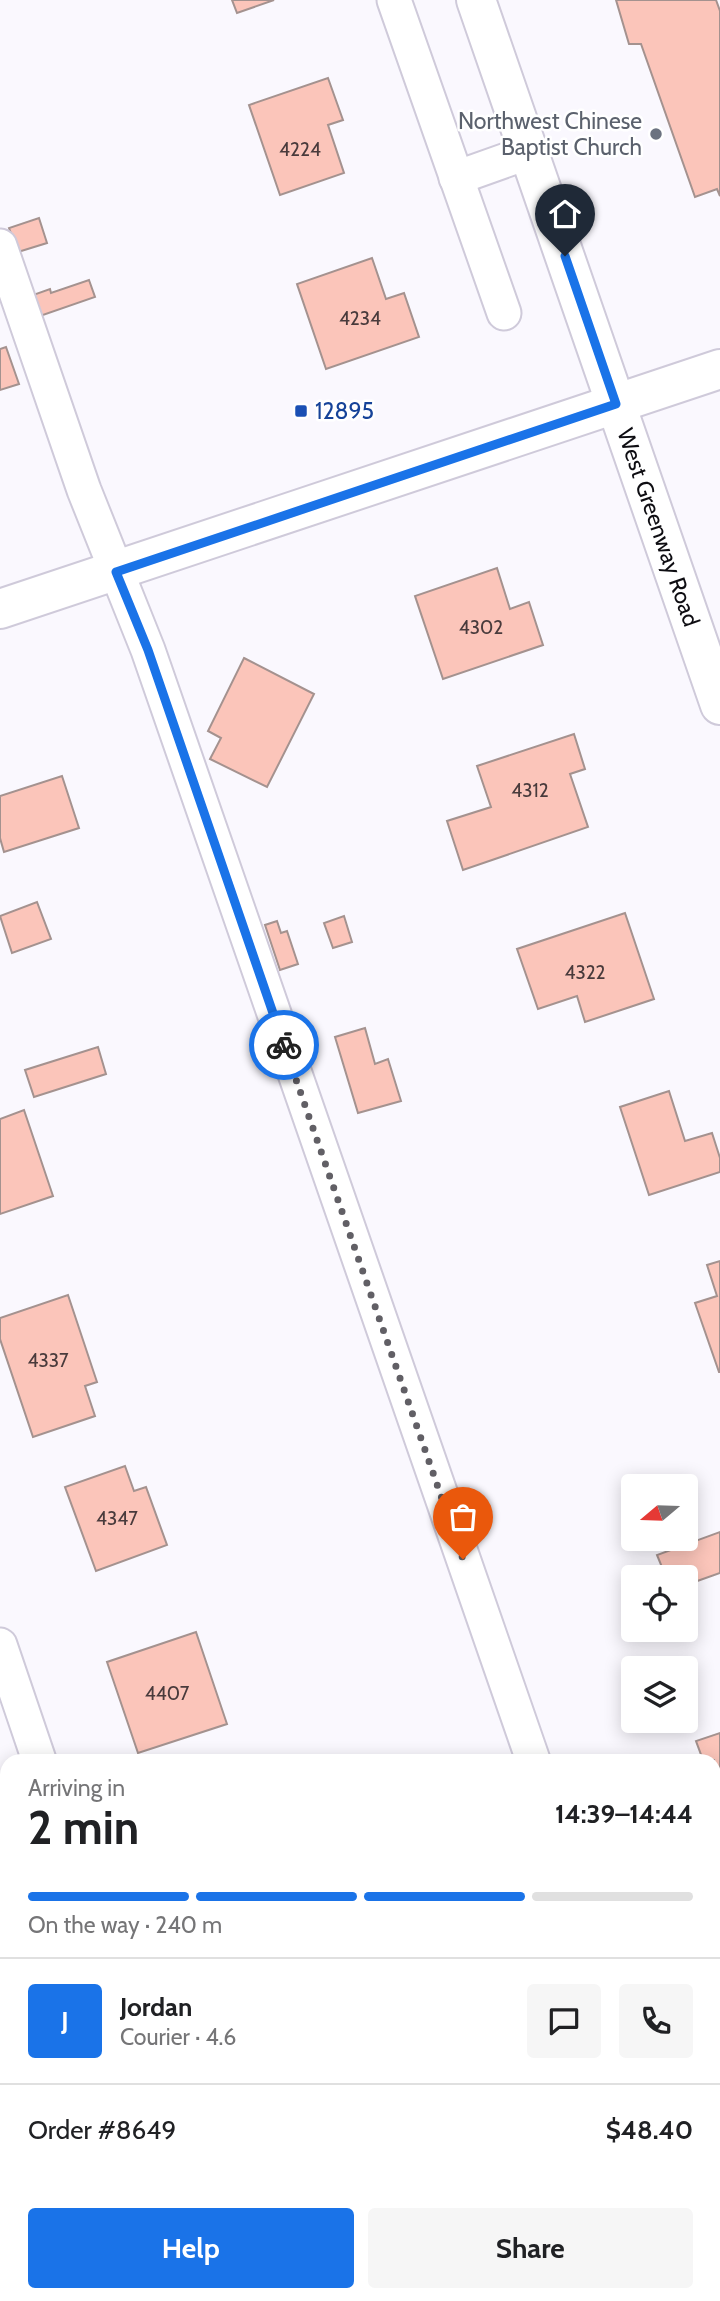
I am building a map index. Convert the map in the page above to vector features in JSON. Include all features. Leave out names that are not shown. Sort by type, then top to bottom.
[{"type":"main road","name":"West Greenway Road","points":[[476,0],[720,705]]},
{"type":"main road","points":[[0,609],[720,369]]},
{"type":"street","points":[[394,0],[504,313]]},
{"type":"street","points":[[456,178],[529,152]]},
{"type":"street","points":[[0,246],[84,490],[148,650],[531,1754]]},
{"type":"street","points":[[0,1645],[37,1754]]},
{"type":"building","points":[[232,0],[274,0],[237,13]]},
{"type":"building","points":[[616,0],[716,0],[720,11],[720,196],[717,189],[695,197],[641,44],[629,44]]},
{"type":"building","points":[[328,78],[343,120],[328,125],[344,173],[280,195],[249,105]]},
{"type":"building","points":[[39,218],[47,243],[18,252],[9,228]]},
{"type":"building","points":[[372,258],[386,299],[404,293],[419,337],[326,369],[297,284]]},
{"type":"building","points":[[89,280],[95,297],[40,316],[33,295],[50,289],[51,293]]},
{"type":"building","points":[[6,347],[19,384],[0,390],[0,349]]},
{"type":"building","points":[[497,568],[510,609],[529,602],[543,645],[443,679],[415,596]]},
{"type":"building","points":[[244,658],[314,694],[267,787],[210,759],[221,738],[208,731]]},
{"type":"building","points":[[574,734],[585,769],[570,774],[588,827],[463,870],[447,821],[491,807],[477,766]]},
{"type":"building","points":[[62,776],[79,828],[4,852],[0,838],[0,796]]},
{"type":"building","points":[[37,902],[51,939],[12,953],[0,916]]},
{"type":"building","points":[[625,913],[654,999],[585,1022],[577,996],[538,1009],[517,949]]},
{"type":"building","points":[[344,916],[352,942],[333,948],[324,923]]},
{"type":"building","points":[[277,921],[281,933],[287,931],[298,964],[280,970],[265,925]]},
{"type":"building","points":[[365,1028],[375,1064],[388,1059],[401,1101],[358,1113],[335,1037]]},
{"type":"building","points":[[98,1047],[106,1074],[34,1097],[25,1070]]},
{"type":"building","points":[[669,1091],[685,1141],[712,1133],[720,1158],[720,1172],[649,1195],[620,1107]]},
{"type":"building","points":[[24,1110],[53,1196],[0,1214],[0,1119]]},
{"type":"building","points":[[720,1261],[719,1372],[695,1303],[717,1296],[707,1265]]},
{"type":"building","points":[[68,1295],[97,1382],[85,1386],[95,1416],[33,1437],[0,1339],[0,1318]]},
{"type":"building","points":[[125,1466],[134,1491],[146,1487],[167,1545],[96,1571],[65,1487]]},
{"type":"building","points":[[720,1532],[720,1573],[698,1581],[698,1565],[661,1565],[657,1555],[668,1551],[698,1551],[698,1540]]},
{"type":"building","points":[[196,1632],[227,1724],[138,1753],[107,1662]]},
{"type":"building","points":[[720,1733],[720,1754],[701,1754],[696,1741]]},
{"type":"way so far","points":[[284,1045],[463,1559]]},
{"type":"place","name":"Northwest Chinese Baptist Church","points":[[656,134]]},
{"type":"place","name":"12895","points":[[301,411]]},
{"type":"route","points":[[284,1045],[148,650],[116,572],[616,404],[565,256]]}]
